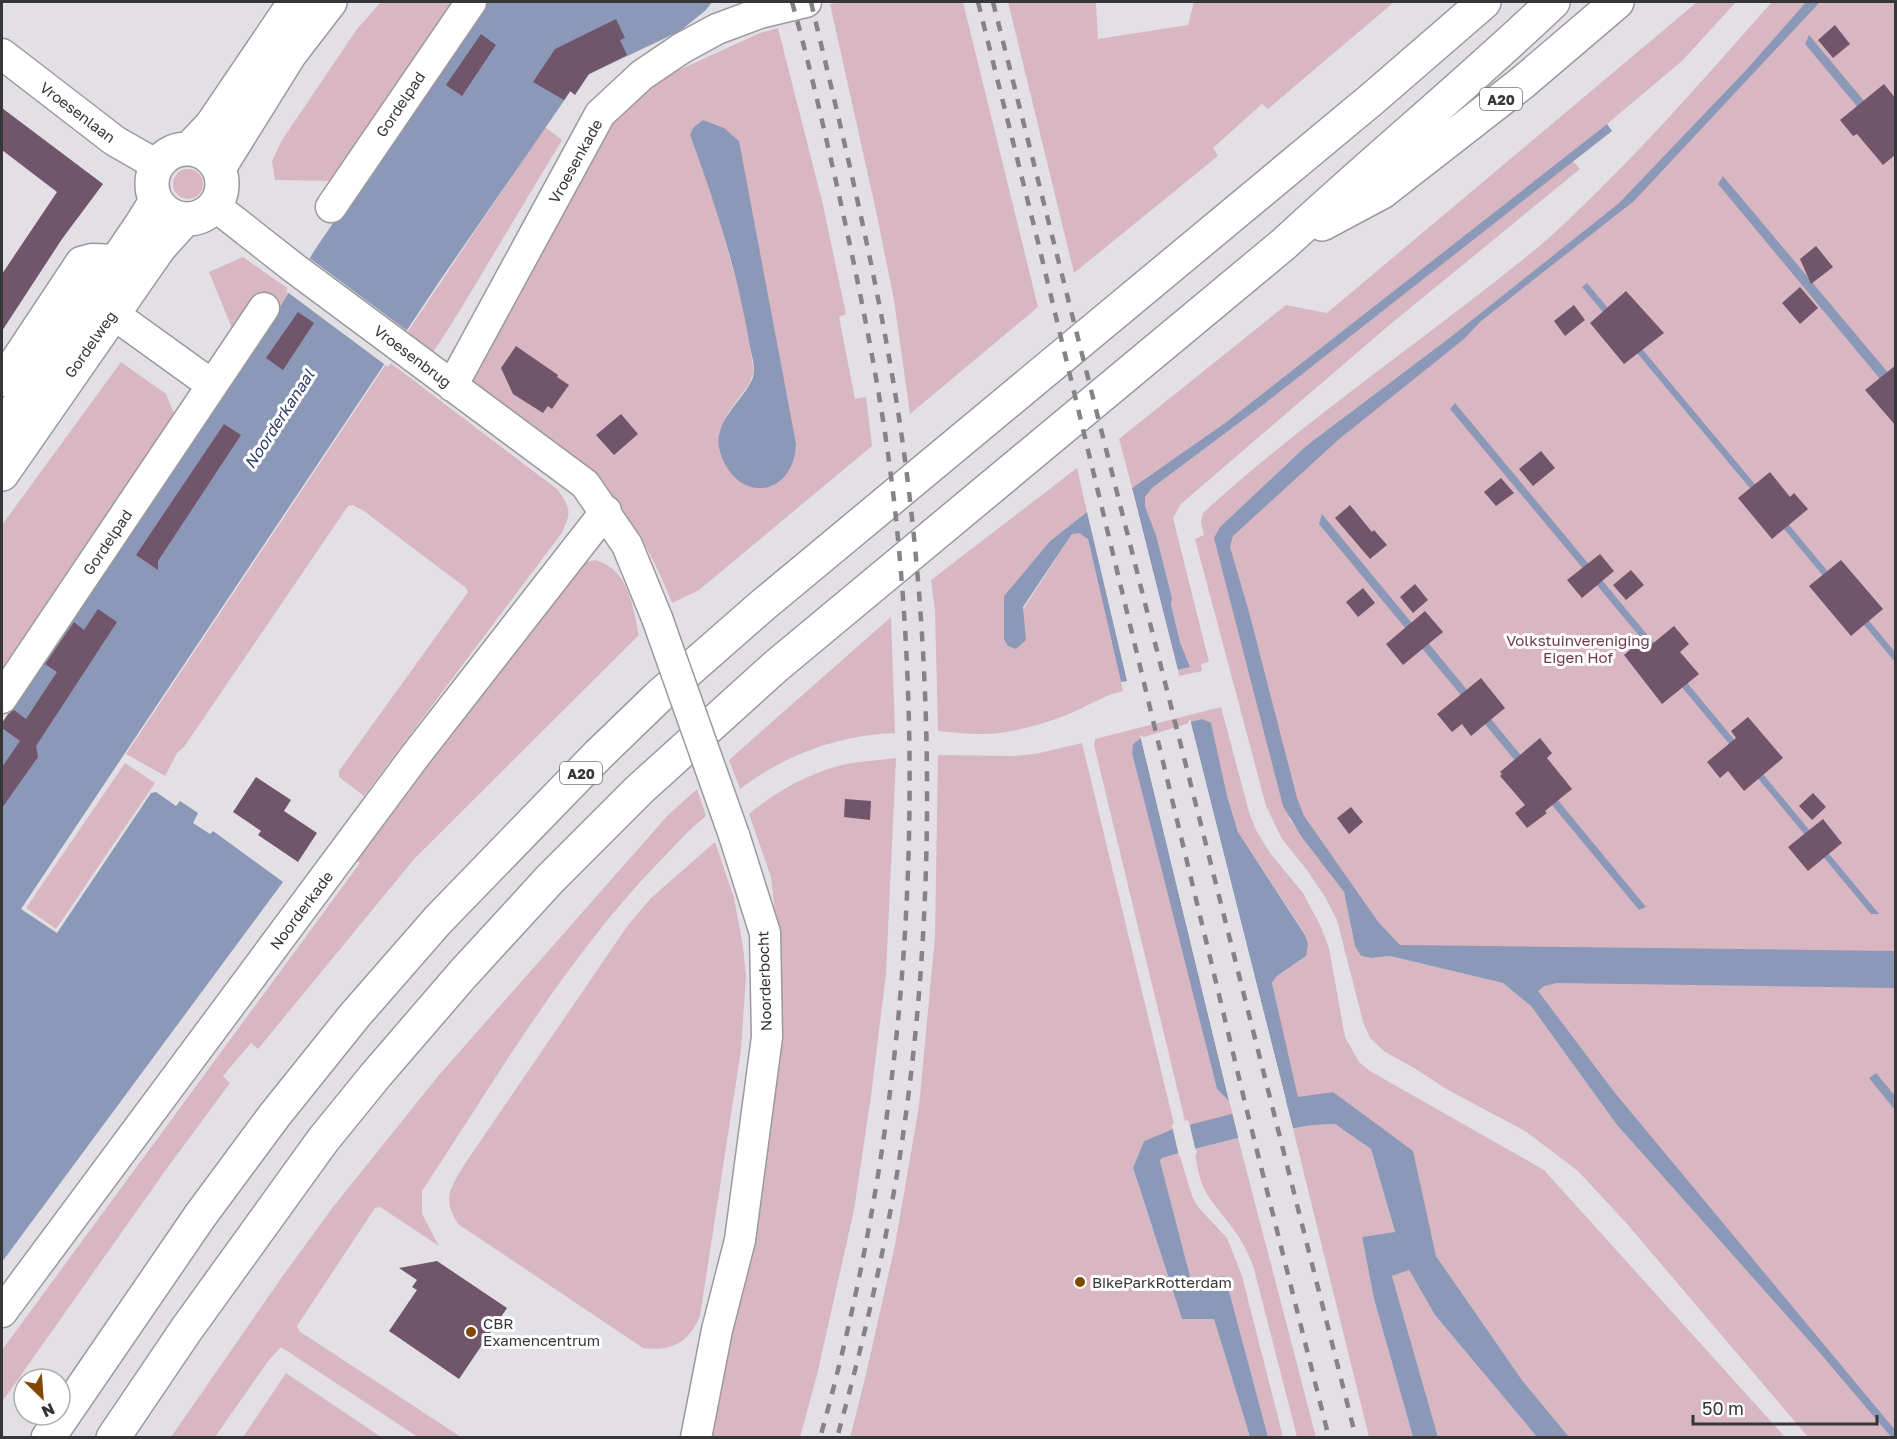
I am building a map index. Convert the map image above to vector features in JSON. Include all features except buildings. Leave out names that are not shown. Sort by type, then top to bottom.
[{"type":"main road","points":[[189,149],[211,126],[295,2]]},
{"type":"main road","points":[[219,168],[290,54],[330,2]]},
{"type":"main road","name":"A20","points":[[48,1437],[200,1216],[274,1116],[355,1015],[438,920],[598,755],[658,697],[763,605],[1372,99],[1484,2]]},
{"type":"main road","name":"A20","points":[[113,1437],[186,1330],[323,1140],[375,1076],[462,975],[550,879],[639,790],[775,667],[1285,243],[1553,2]]},
{"type":"main road","name":"A20","points":[[1285,243],[1382,192],[1522,83],[1617,2]]},
{"type":"main road","points":[[189,149],[206,154],[219,168],[222,188],[214,206],[204,215],[185,219],[168,214],[156,201],[152,183],[157,165],[171,153],[189,149]]},
{"type":"main road","name":"Gordelweg","points":[[2,429],[156,201]]},
{"type":"main road","name":"Gordelweg","points":[[2,474],[112,313],[159,248],[185,219]]},
{"type":"street","name":"Gordelpad","points":[[331,207],[471,2]]},
{"type":"street","name":"Vroesenkade","points":[[452,386],[600,114],[642,75],[682,48],[728,25],[760,13],[807,2]]},
{"type":"street","name":"Vroesenlaan","points":[[2,54],[115,141],[157,165]]},
{"type":"street","name":"Vroesenbrug","points":[[214,206],[585,484],[606,511]]},
{"type":"street","points":[[2,381],[81,262],[92,259],[117,260]]},
{"type":"street","name":"Gordelpad","points":[[2,698],[264,309]]},
{"type":"street","points":[[112,313],[212,385]]},
{"type":"street","name":"Noorderbocht","points":[[606,511],[627,545],[657,618],[735,835],[765,933],[767,1037],[740,1240],[717,1330],[696,1437]]},
{"type":"street","name":"Noorderkade","points":[[2,1312],[415,756],[606,511]]},
{"type":"green space","points":[[381,2],[454,2],[337,181],[275,180],[272,161],[282,140],[357,29]]},
{"type":"green space","points":[[840,2],[963,2],[1038,307],[910,414],[894,300],[830,4]]},
{"type":"green space","points":[[1008,2],[1096,2],[1098,39],[1188,25],[1194,2],[1394,2],[1268,109],[1262,104],[1213,148],[1218,156],[1074,273]]},
{"type":"green space","points":[[1697,2],[1736,2],[1682,61],[1607,124],[1225,423],[1132,488],[1119,439],[1286,305],[1327,313]]},
{"type":"green space","points":[[1772,2],[1806,2],[1746,70],[1619,203],[1448,339],[1306,446],[1220,527],[1290,820],[1344,892],[1355,946],[1361,956],[1371,958],[1390,956],[1503,983],[1531,1006],[1617,1125],[1819,1352],[1891,1437],[1808,1437],[1628,1225],[1578,1171],[1525,1131],[1448,1090],[1385,1052],[1370,1038],[1363,1022],[1337,920],[1307,870],[1282,839],[1266,806],[1195,539],[1204,535],[1201,522],[1203,513],[1243,478],[1560,228],[1642,146]]},
{"type":"green space","name":"Volkstuinvereniging Eigen Hof","points":[[1811,2],[1895,2],[1895,1437],[1515,972],[1379,949],[1351,897],[1295,815],[1224,542],[1234,521],[1624,202]]},
{"type":"green space","points":[[778,28],[823,205],[846,314],[839,317],[855,399],[866,397],[872,446],[699,590],[672,603],[648,550],[615,501],[463,376],[622,106],[655,81],[760,33]],"holes":[[[703,120],[710,123],[781,480],[728,469],[720,453],[719,433],[728,413],[749,384],[754,372],[744,310],[714,200],[690,135]]]},
{"type":"green space","points":[[545,127],[562,140],[432,354],[406,334]]},
{"type":"green space","points":[[1573,161],[1580,169],[1387,327],[1181,504],[1173,518],[1209,662],[1201,664],[1202,671],[1179,676],[1178,670],[1190,667],[1180,642],[1171,603],[1172,598],[1156,535],[1145,506],[1145,497],[1152,488],[1263,405]]},
{"type":"green space","points":[[188,169],[194,170],[202,178],[202,190],[194,198],[188,199],[182,198],[174,190],[173,184],[174,178],[182,170]]},
{"type":"green space","points":[[243,257],[290,290],[245,360],[209,272]]},
{"type":"green space","points":[[388,361],[557,489],[568,510],[567,520],[561,534],[364,796],[339,777],[339,771],[468,592],[466,588],[364,511],[352,505],[348,506],[184,747],[177,753],[165,776],[126,754]]},
{"type":"green space","points":[[121,362],[166,394],[176,418],[2,677],[2,525]]},
{"type":"green space","points":[[1077,468],[1087,512],[1050,541],[1004,596],[1004,639],[1072,534],[1079,532],[1088,539],[1123,691],[1106,696],[1066,715],[1019,729],[989,734],[938,731],[935,611],[931,580]]},
{"type":"green space","points":[[595,560],[615,571],[631,600],[639,635],[415,858],[258,1049],[251,1043],[223,1076],[230,1083],[27,1367],[12,1367],[12,1388],[2,1402],[2,1350],[360,863],[353,858],[577,564]]},
{"type":"green space","points":[[891,617],[895,733],[853,738],[813,749],[775,766],[740,789],[729,760]]},
{"type":"green space","points":[[1221,707],[1249,812],[1256,830],[1270,853],[1303,893],[1321,927],[1329,948],[1345,1037],[1359,1062],[1370,1071],[1544,1170],[1785,1437],[1569,1437],[1522,1380],[1436,1256],[1412,1151],[1298,1098],[1272,983],[1277,976],[1306,956],[1305,934],[1238,832],[1202,719],[1141,738],[1133,744],[1132,753],[1217,1089],[1229,1101],[1233,1114],[1189,1125],[1188,1120],[1185,1121],[1094,745],[1095,739]]},
{"type":"green space","points":[[1082,743],[1174,1124],[1173,1129],[1144,1141],[1133,1169],[1182,1319],[1214,1319],[1250,1437],[850,1438],[895,1245],[919,1106],[935,936],[938,755],[1013,756],[1035,754]]},
{"type":"green space","points":[[896,758],[886,974],[871,1096],[854,1210],[817,1375],[800,1437],[698,1438],[779,946],[771,877],[749,814],[790,786],[812,775],[850,763]]},
{"type":"green space","points":[[125,763],[155,783],[56,929],[26,908]]},
{"type":"green space","points":[[697,789],[706,816],[657,864],[591,940],[532,1022],[422,1191],[422,1214],[439,1246],[380,1207],[375,1208],[297,1326],[299,1331],[461,1437],[418,1437],[281,1347],[269,1360],[215,1437],[171,1437],[333,1207],[439,1075],[668,815]]},
{"type":"green space","points":[[715,842],[734,898],[743,946],[746,976],[741,1050],[700,1316],[691,1333],[678,1343],[663,1348],[643,1348],[458,1224],[449,1200],[452,1187],[464,1165],[628,925],[651,898]]},
{"type":"green space","points":[[1335,1124],[1371,1149],[1395,1233],[1362,1237],[1374,1299],[1413,1437],[1369,1437],[1293,1129]]},
{"type":"green space","points":[[1238,1138],[1316,1437],[1297,1437],[1250,1257],[1240,1238],[1208,1196],[1200,1176],[1195,1155],[1197,1154],[1196,1149]]},
{"type":"green space","points":[[1179,1153],[1192,1196],[1198,1207],[1227,1238],[1242,1276],[1283,1437],[1268,1437],[1225,1276],[1191,1280],[1160,1162],[1162,1158]]},
{"type":"green space","points":[[1409,1270],[1435,1315],[1537,1437],[1438,1437],[1392,1276]]},
{"type":"green space","points":[[286,1373],[381,1437],[243,1437]]},
{"type":"water","name":"Noorderkanaal","points":[[484,2],[712,2],[706,10],[680,31],[579,79],[441,279],[21,909],[57,933],[151,793],[156,792],[176,806],[180,801],[198,813],[193,823],[210,834],[213,831],[283,882],[2,1262],[2,724],[265,331],[316,248]]},
{"type":"water","points":[[1806,2],[1820,2],[1634,201],[1481,321],[1464,339],[1338,440],[1233,536],[1230,547],[1297,798],[1304,816],[1379,923],[1400,945],[1895,951],[1895,988],[1557,983],[1544,986],[1538,991],[1615,1093],[1895,1430],[1895,1437],[1891,1437],[1819,1352],[1617,1125],[1531,1006],[1503,983],[1390,956],[1371,958],[1361,956],[1355,946],[1344,892],[1301,836],[1283,806],[1214,538],[1220,527],[1306,446],[1448,339],[1619,203],[1746,70]]},
{"type":"water","points":[[1809,35],[1895,138],[1895,152],[1805,44]]},
{"type":"water","points":[[703,120],[724,128],[739,141],[796,444],[793,461],[786,475],[776,484],[764,488],[752,487],[740,482],[729,471],[721,455],[718,442],[724,421],[751,383],[754,369],[732,263],[690,135],[693,128]]},
{"type":"water","points":[[1607,124],[1612,131],[1263,405],[1152,488],[1145,497],[1145,506],[1156,535],[1172,598],[1171,604],[1180,642],[1190,667],[1178,670],[1132,488],[1225,423]]},
{"type":"water","points":[[1723,176],[1895,381],[1895,397],[1718,184]]},
{"type":"water","points":[[1587,283],[1895,652],[1895,662],[1582,287]]},
{"type":"water","points":[[1455,403],[1879,914],[1871,914],[1450,409]]},
{"type":"water","points":[[1087,512],[1127,681],[1121,682],[1088,539],[1079,533],[1072,534],[1023,607],[1026,640],[1016,649],[1008,646],[1004,639],[1004,596],[1050,541]]},
{"type":"water","points":[[1322,514],[1646,907],[1639,910],[1319,524]]},
{"type":"water","points":[[1202,719],[1211,723],[1227,796],[1238,832],[1305,935],[1308,944],[1306,956],[1277,976],[1272,983],[1298,1097],[1333,1092],[1413,1151],[1436,1256],[1522,1380],[1569,1437],[1537,1437],[1435,1315],[1409,1270],[1392,1276],[1438,1437],[1413,1437],[1374,1299],[1362,1237],[1395,1232],[1371,1149],[1335,1124],[1313,1125],[1238,1138],[1162,1158],[1160,1161],[1191,1280],[1225,1276],[1268,1437],[1250,1437],[1214,1319],[1182,1319],[1133,1168],[1144,1141],[1173,1129],[1286,1100],[1190,722]]},
{"type":"water","points":[[1141,738],[1229,1101],[1217,1089],[1132,753],[1133,744]]},
{"type":"water","points":[[1876,1073],[1895,1096],[1895,1110],[1869,1078]]},
{"type":"pier","points":[[308,257],[410,333],[388,367],[286,291]]},
{"type":"pier","points":[[1131,485],[1178,673],[1175,671],[1129,489]]},
{"type":"pier","points":[[1087,509],[1090,511],[1114,610],[1130,680],[1128,684]]},
{"type":"pier","points":[[1190,719],[1294,1132],[1239,1141],[1232,1112],[1282,1098],[1188,722]]},
{"type":"pier","points":[[1140,735],[1144,737],[1232,1100],[1230,1104]]},
{"type":"pier","points":[[1189,1122],[1196,1152],[1179,1156],[1172,1126]]},
{"type":"railway","points":[[792,2],[837,186],[881,406],[898,539],[906,652],[910,765],[908,879],[901,992],[888,1105],[871,1217],[848,1328],[820,1438]]},
{"type":"railway","points":[[811,2],[862,222],[885,333],[903,445],[914,535],[926,718],[925,902],[910,1084],[885,1241],[863,1340],[837,1438]]},
{"type":"railway","points":[[978,2],[1246,1107],[1329,1438]]},
{"type":"railway","points":[[993,2],[1356,1438]]},
{"type":"place","name":"BikeParkRotterdam","points":[[1080,1282]]},
{"type":"place","name":"CBR Examencentrum","points":[[471,1332]]}]
